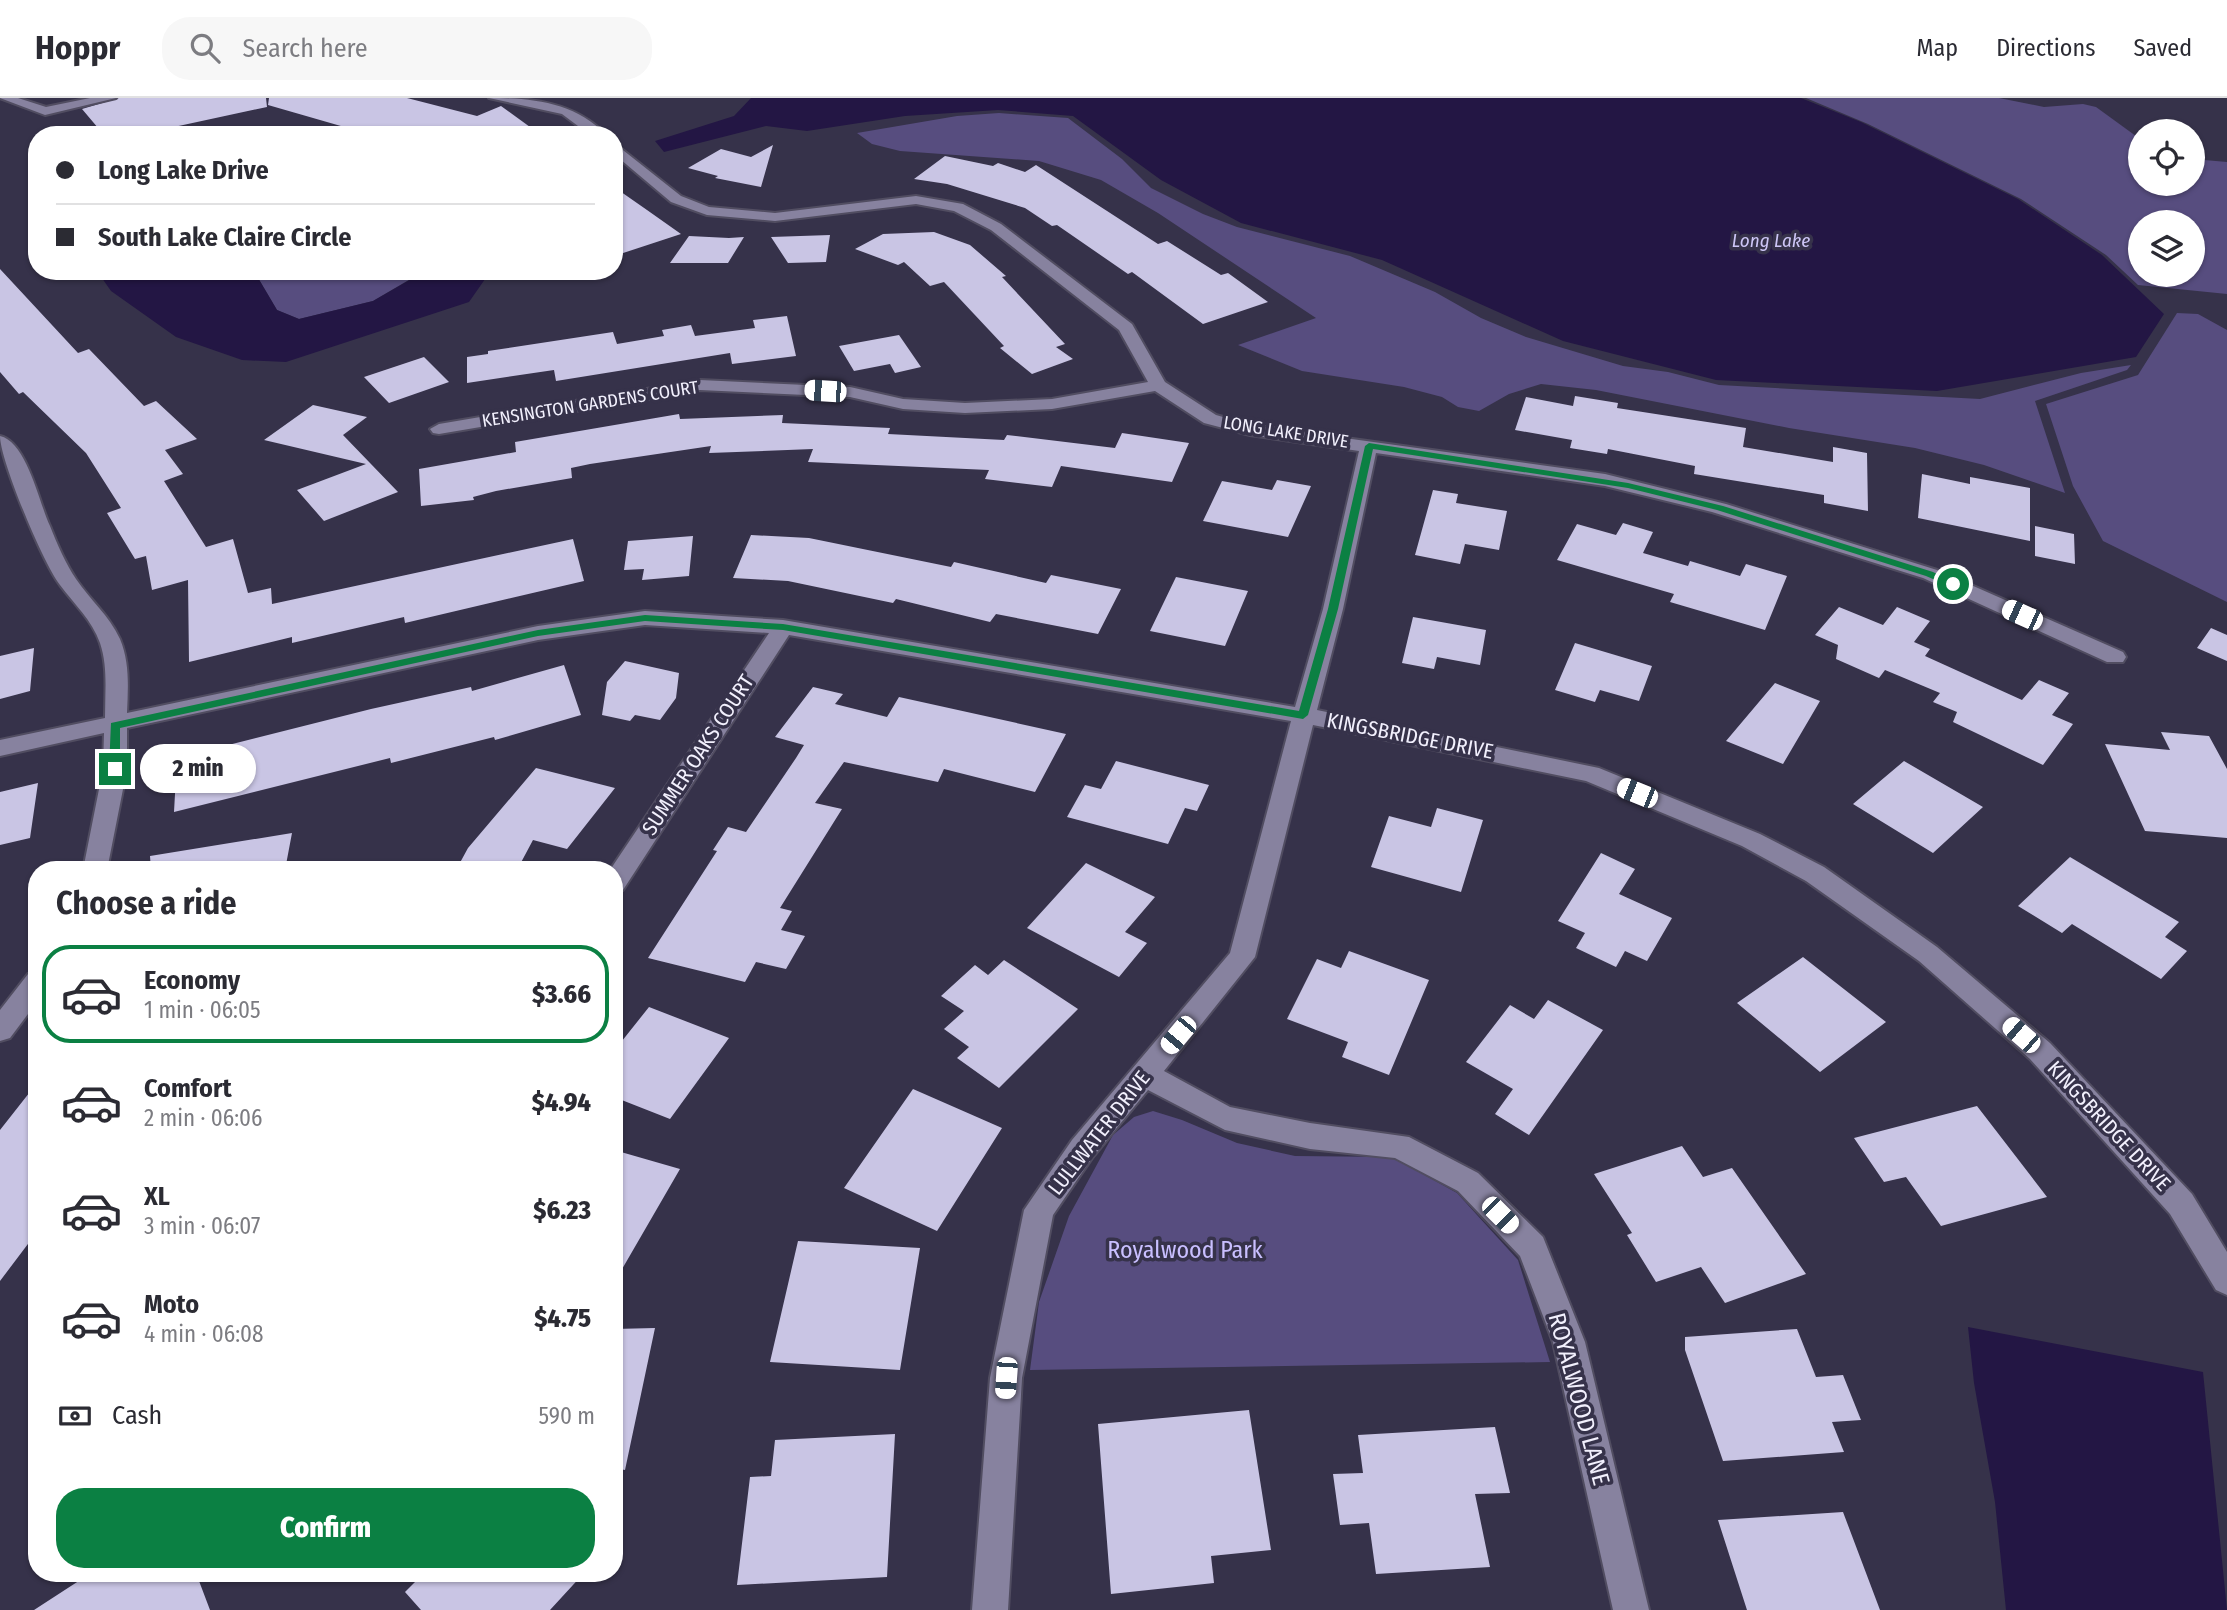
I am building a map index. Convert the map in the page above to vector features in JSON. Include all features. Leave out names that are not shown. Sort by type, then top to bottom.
[{"type":"street","points":[[5,98],[45,111],[110,98]]},
{"type":"street","points":[[495,98],[566,111],[587,126]]},
{"type":"street","name":"LONG LAKE DRIVE","points":[[623,155],[676,199],[707,211],[775,218],[916,200],[958,207],[996,227],[1126,327],[1158,385],[1210,419],[1250,430],[1605,480],[1720,508],[1930,574],[2115,657]]},
{"type":"street","name":"KENSINGTON GARDENS COURT","points":[[439,429],[700,385],[850,392],[904,404],[965,408],[1052,404],[1158,385]]},
{"type":"street","points":[[0,441],[8,448],[18,467],[40,527],[68,581],[98,618],[110,641],[117,667],[115,769],[97,861]]},
{"type":"street","name":"LULLWATER DRIVE","points":[[990,1610],[1006,1378],[1040,1210],[1082,1149],[1242,957],[1303,715],[1333,609],[1369,446]]},
{"type":"street","name":"KINGSBRIDGE DRIVE","points":[[0,748],[538,633],[645,618],[783,627],[1377,727],[1591,774],[1751,840],[1815,874],[1928,954],[2039,1051],[2181,1204],[2227,1280]]},
{"type":"street","name":"SUMMER OAKS COURT","points":[[623,869],[783,627]]},
{"type":"street","points":[[0,1031],[28,994]]},
{"type":"street","name":"ROYALWOOD LANE","points":[[1146,1074],[1225,1118],[1310,1136],[1399,1146],[1468,1182],[1532,1247],[1569,1342],[1631,1610]]},
{"type":"green space","points":[[1806,98],[1999,98],[2044,107],[2083,104],[2096,107],[2128,130],[2128,196],[2205,196],[2205,160],[2227,162],[2227,294],[2158,287],[2205,287],[2205,210],[2128,210],[2128,276],[2106,255],[2021,199],[1868,124]]},
{"type":"green space","points":[[999,113],[1068,118],[1122,159],[1151,188],[1203,214],[1237,227],[1350,256],[1435,292],[1481,318],[1526,337],[1623,366],[1668,372],[1719,385],[1980,399],[2081,373],[2131,365],[2127,370],[2035,401],[2065,493],[1984,465],[1915,448],[1789,428],[1596,390],[1541,384],[1509,394],[1479,411],[1458,407],[1442,397],[1404,387],[1302,371],[1238,345],[1316,318],[1158,213],[1101,180],[1039,161],[900,151],[872,144],[857,133],[957,116]]},
{"type":"green space","points":[[259,280],[409,280],[373,301],[299,319],[277,310]]},
{"type":"green space","points":[[2177,313],[2198,314],[2227,330],[2227,602],[2103,541],[2073,486],[2046,404],[2138,375]]},
{"type":"green space","name":"Royalwood Park","points":[[1153,1111],[1237,1143],[1295,1156],[1392,1157],[1457,1193],[1518,1260],[1550,1362],[1030,1370],[1039,1302],[1069,1216],[1113,1135],[1134,1117]]},
{"type":"water","name":"Long Lake","points":[[751,98],[1801,98],[1861,122],[2018,199],[2102,255],[2128,280],[2128,287],[2136,287],[2164,314],[2136,357],[1937,391],[1716,380],[1563,341],[1382,260],[1241,223],[1161,180],[1073,116],[998,110],[905,116],[807,131],[766,126],[664,152],[655,141],[734,116]]},
{"type":"water","points":[[103,280],[259,280],[277,310],[299,319],[373,301],[409,280],[484,280],[469,302],[286,362],[242,360],[176,337],[111,291]]},
{"type":"water","points":[[1968,1327],[2203,1372],[2227,1610],[2006,1610],[1995,1502],[1974,1383]]},
{"type":"building","points":[[119,98],[266,98],[267,107],[179,126],[96,126],[82,109]]},
{"type":"building","points":[[269,98],[407,98],[477,116],[501,106],[529,126],[341,126],[268,105]]},
{"type":"building","points":[[773,145],[761,187],[715,178],[718,176],[688,168],[721,149],[751,157]]},
{"type":"building","points":[[945,156],[993,166],[998,163],[1025,172],[1036,165],[1158,244],[1167,241],[1221,275],[1228,273],[1268,302],[1203,324],[1132,272],[1128,274],[1057,225],[1052,226],[1025,208],[947,184],[914,179]]},
{"type":"building","points":[[623,193],[647,210],[681,234],[623,253]]},
{"type":"building","points":[[934,232],[970,245],[1006,276],[1002,277],[1065,344],[1056,347],[1073,359],[1032,374],[1000,348],[1004,346],[944,282],[930,286],[904,262],[898,265],[855,249],[883,234]]},
{"type":"building","points":[[830,235],[826,262],[788,263],[771,237]]},
{"type":"building","points":[[689,236],[744,237],[728,263],[670,263]]},
{"type":"building","points":[[0,269],[78,353],[89,349],[144,406],[156,401],[197,439],[165,450],[183,474],[164,481],[206,547],[233,539],[248,593],[271,588],[272,604],[573,539],[584,581],[405,623],[404,617],[292,643],[292,637],[189,662],[188,580],[152,590],[146,556],[135,559],[107,513],[121,508],[86,453],[23,392],[19,394],[0,372]]},
{"type":"building","points":[[787,316],[796,356],[732,364],[730,353],[556,381],[554,370],[467,383],[467,357],[488,354],[488,351],[613,332],[617,344],[664,336],[662,330],[691,325],[695,336],[755,328],[753,320]]},
{"type":"building","points":[[899,335],[921,367],[895,373],[890,364],[854,371],[839,346]]},
{"type":"building","points":[[424,357],[449,382],[389,403],[364,377]]},
{"type":"building","points":[[1575,396],[1618,403],[1617,408],[1746,428],[1743,447],[1833,462],[1833,447],[1867,453],[1868,511],[1824,503],[1824,495],[1694,474],[1695,466],[1608,449],[1607,454],[1570,448],[1572,440],[1515,430],[1526,397],[1573,406]]},
{"type":"building","points":[[313,405],[367,417],[343,435],[398,492],[324,521],[297,490],[366,464],[264,440]]},
{"type":"building","points":[[679,414],[680,419],[783,415],[782,423],[890,428],[888,434],[1004,440],[1007,435],[1115,448],[1122,433],[1189,443],[1172,482],[1061,466],[1052,487],[985,479],[989,470],[808,462],[813,449],[709,453],[711,446],[590,464],[571,468],[572,478],[496,491],[473,497],[474,500],[421,506],[419,469],[516,452],[515,442]]},
{"type":"building","points":[[1922,474],[1970,484],[1970,477],[2030,488],[2030,541],[1918,518]]},
{"type":"building","points":[[1277,480],[1311,486],[1288,537],[1203,521],[1222,481],[1272,490]]},
{"type":"building","points":[[1433,490],[1458,494],[1456,503],[1507,511],[1499,550],[1465,544],[1460,564],[1415,555]]},
{"type":"building","points":[[1623,523],[1653,532],[1643,553],[1688,566],[1690,561],[1740,576],[1746,564],[1787,576],[1765,630],[1670,602],[1674,594],[1557,560],[1577,524],[1616,535]]},
{"type":"building","points":[[2035,526],[2074,534],[2075,564],[2035,556]]},
{"type":"building","points":[[751,535],[809,538],[951,567],[954,562],[1046,583],[1051,575],[1121,589],[1098,634],[996,614],[990,622],[896,599],[893,603],[788,581],[733,578]]},
{"type":"building","points":[[693,536],[689,576],[642,580],[644,569],[624,570],[628,541]]},
{"type":"building","points":[[1176,577],[1248,591],[1225,646],[1150,631]]},
{"type":"building","points":[[1839,607],[1883,625],[1897,607],[1930,621],[1914,642],[1930,649],[1925,656],[2022,700],[2039,680],[2069,693],[2052,715],[2073,724],[2043,765],[1953,722],[1957,712],[1933,702],[1940,693],[1885,670],[1879,678],[1836,659],[1838,645],[1815,635]]},
{"type":"building","points":[[1413,617],[1486,630],[1480,665],[1437,657],[1434,669],[1402,663]]},
{"type":"building","points":[[2211,628],[2227,635],[2227,661],[2197,648]]},
{"type":"building","points":[[1575,643],[1652,666],[1639,701],[1600,690],[1595,702],[1555,690]]},
{"type":"building","points":[[34,648],[30,691],[0,699],[0,656]]},
{"type":"building","points":[[625,661],[679,673],[676,698],[660,720],[635,715],[630,721],[602,715],[607,682]]},
{"type":"building","points":[[564,665],[581,715],[495,740],[494,737],[391,763],[390,758],[174,812],[177,758],[371,709],[471,687],[472,691]]},
{"type":"building","points":[[1775,683],[1820,701],[1783,764],[1726,741]]},
{"type":"building","points":[[813,687],[843,694],[835,704],[887,717],[899,697],[1066,734],[1035,792],[944,769],[938,782],[844,762],[815,803],[842,809],[780,908],[792,911],[781,930],[805,936],[786,969],[756,962],[745,982],[648,958],[717,851],[713,850],[728,827],[746,832],[804,745],[775,737]]},
{"type":"building","points":[[2161,732],[2209,736],[2227,769],[2227,838],[2145,831],[2105,744],[2170,750]]},
{"type":"building","points":[[1116,761],[1209,785],[1197,811],[1185,808],[1168,844],[1067,817],[1085,785],[1101,789]]},
{"type":"building","points":[[1904,761],[1983,807],[1933,853],[1853,804]]},
{"type":"building","points":[[536,768],[615,788],[567,849],[533,840],[522,861],[461,861],[468,848]]},
{"type":"building","points":[[38,783],[30,838],[0,845],[0,792]]},
{"type":"building","points":[[1437,808],[1483,820],[1461,892],[1371,867],[1389,816],[1431,827]]},
{"type":"building","points":[[292,833],[287,861],[150,861],[150,856]]},
{"type":"building","points":[[1601,853],[1635,869],[1619,894],[1672,918],[1647,961],[1625,951],[1616,967],[1576,948],[1585,933],[1558,921]]},
{"type":"building","points":[[2070,857],[2179,922],[2165,937],[2187,951],[2161,979],[2072,924],[2062,933],[2018,906]]},
{"type":"building","points":[[1086,863],[1155,897],[1125,932],[1147,943],[1119,977],[1027,928]]},
{"type":"building","points":[[1349,951],[1429,980],[1389,1075],[1342,1057],[1348,1042],[1287,1019],[1317,959],[1341,968]]},
{"type":"building","points":[[1803,957],[1886,1022],[1820,1072],[1737,1003]]},
{"type":"building","points":[[1004,960],[1078,1009],[999,1088],[957,1058],[969,1047],[944,1029],[964,1011],[941,996],[975,965],[988,975]]},
{"type":"building","points":[[1548,1000],[1603,1030],[1529,1135],[1495,1114],[1513,1089],[1466,1062],[1510,1005],[1534,1019]]},
{"type":"building","points":[[649,1007],[729,1038],[670,1119],[623,1101],[623,1040]]},
{"type":"building","points":[[913,1089],[1002,1128],[937,1231],[844,1188]]},
{"type":"building","points":[[28,1094],[28,1244],[0,1281],[0,1130]]},
{"type":"building","points":[[1977,1106],[2047,1197],[1941,1226],[1906,1177],[1884,1182],[1854,1138]]},
{"type":"building","points":[[1682,1146],[1703,1177],[1732,1168],[1806,1274],[1725,1303],[1701,1267],[1656,1282],[1627,1235],[1632,1233],[1594,1174]]},
{"type":"building","points":[[623,1153],[680,1169],[623,1267]]},
{"type":"building","points":[[798,1241],[920,1248],[900,1370],[770,1362]]},
{"type":"building","points":[[655,1328],[625,1470],[623,1470],[623,1329]]},
{"type":"building","points":[[1797,1329],[1816,1377],[1843,1375],[1861,1420],[1832,1422],[1844,1452],[1723,1461],[1685,1350],[1685,1337]]},
{"type":"building","points":[[1249,1410],[1271,1550],[1211,1556],[1214,1583],[1111,1594],[1098,1424]]},
{"type":"building","points":[[1495,1427],[1510,1493],[1475,1494],[1490,1567],[1376,1574],[1369,1523],[1340,1525],[1333,1474],[1363,1473],[1358,1435]]},
{"type":"building","points":[[895,1434],[887,1577],[737,1585],[750,1477],[771,1476],[775,1440]]},
{"type":"building","points":[[1843,1512],[1880,1610],[1747,1610],[1718,1520]]},
{"type":"building","points":[[77,1582],[199,1582],[210,1610],[34,1610]]},
{"type":"building","points":[[415,1582],[576,1582],[550,1610],[421,1610],[405,1592]]},
{"type":"route","points":[[115,769],[115,725],[538,633],[645,618],[783,627],[1303,715],[1333,609],[1369,446],[1605,480],[1720,508],[1930,574],[1953,584]]}]
